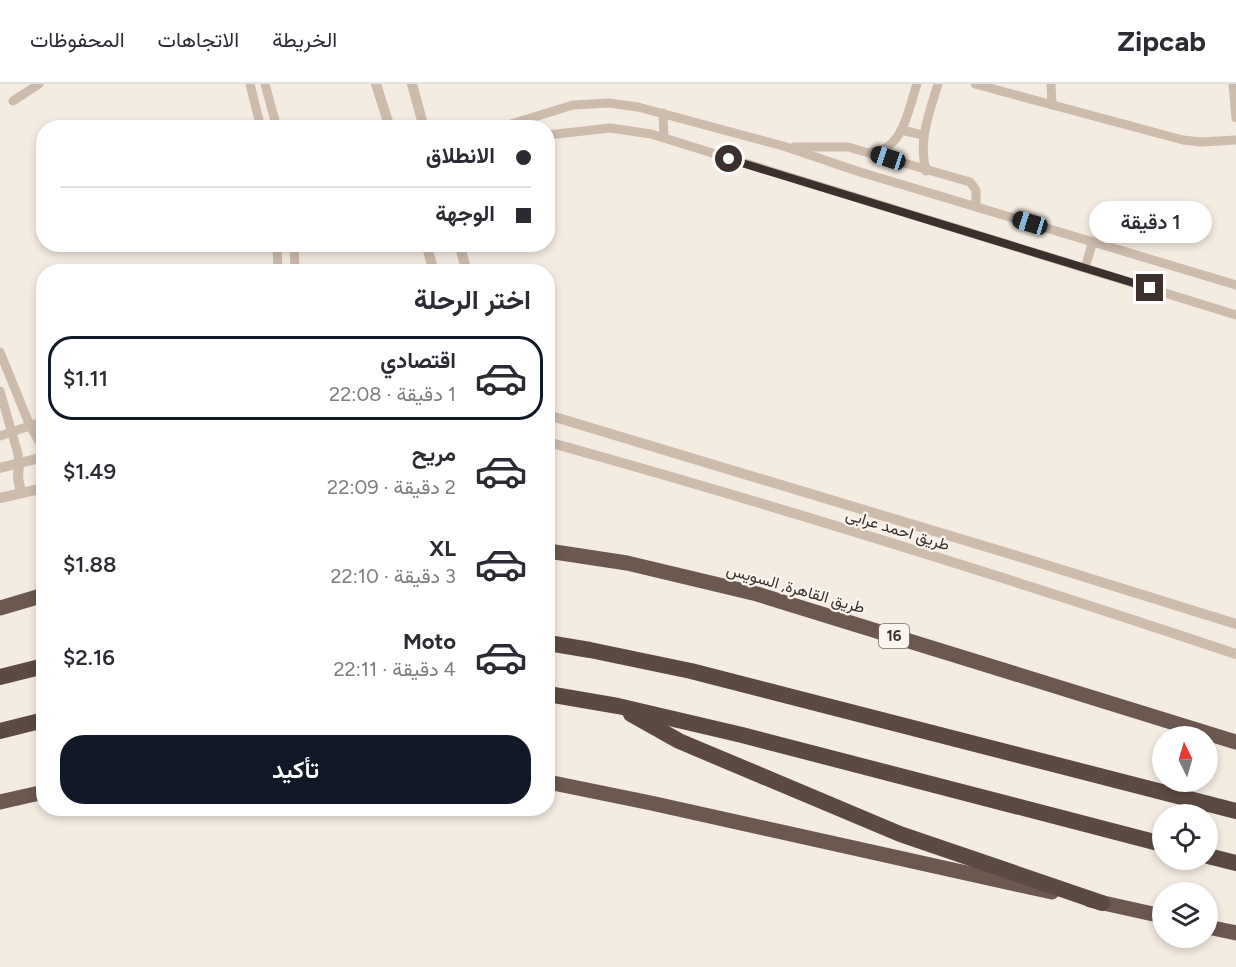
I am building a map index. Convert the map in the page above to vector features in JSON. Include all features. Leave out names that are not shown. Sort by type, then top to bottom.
[{"type":"highway","name":"طريق القاهرة, السويس","points":[[555,552],[627,563],[757,594],[1236,742]]},
{"type":"highway","points":[[0,608],[36,597]]},
{"type":"highway","points":[[555,644],[691,671],[1236,811]]},
{"type":"highway","points":[[0,677],[36,668]]},
{"type":"highway","points":[[0,670],[27,670]]},
{"type":"highway","points":[[555,695],[618,706],[752,738],[1152,841]]},
{"type":"highway","points":[[618,706],[679,741],[900,834],[1102,903]]},
{"type":"highway","points":[[0,731],[36,722]]},
{"type":"highway","points":[[555,783],[1152,914]]},
{"type":"highway","points":[[0,802],[36,794]]},
{"type":"highway","points":[[1218,858],[1236,863]]},
{"type":"highway","points":[[1218,929],[1236,933]]},
{"type":"street","points":[[13,101],[39,84]]},
{"type":"street","points":[[250,84],[259,120]]},
{"type":"street","points":[[265,84],[275,120]]},
{"type":"street","points":[[376,84],[387,120]]},
{"type":"street","points":[[412,84],[424,120]]},
{"type":"street","points":[[869,152],[887,148],[896,141],[902,130],[917,84]]},
{"type":"street","points":[[926,171],[922,149],[923,135],[938,84]]},
{"type":"street","points":[[975,84],[1182,140],[1236,140]]},
{"type":"street","points":[[1051,84],[1052,105]]},
{"type":"street","points":[[1233,84],[1236,118]]},
{"type":"street","points":[[524,120],[573,105],[585,104],[624,104],[663,113],[783,146],[860,172],[1236,285]]},
{"type":"street","points":[[663,113],[664,138]]},
{"type":"street","points":[[555,134],[610,128],[651,134],[1236,315]]},
{"type":"street","points":[[902,130],[923,135]]},
{"type":"street","points":[[783,146],[833,146],[869,152],[926,171],[970,182],[976,190],[976,207]]},
{"type":"street","points":[[1085,268],[1093,241]]},
{"type":"street","points":[[0,352],[36,436]]},
{"type":"street","points":[[0,391],[19,463],[18,478],[21,493]]},
{"type":"street","name":"طريق احمد عرابى","points":[[555,417],[1236,624]]},
{"type":"street","points":[[0,436],[36,424]]},
{"type":"street","points":[[30,426],[36,427]]},
{"type":"street","name":"طريق احمد عرابى","points":[[555,444],[1035,587],[1236,654]]},
{"type":"street","points":[[0,468],[36,459]]},
{"type":"street","points":[[0,498],[36,490]]},
{"type":"route","points":[[729,159],[1150,288]]}]
